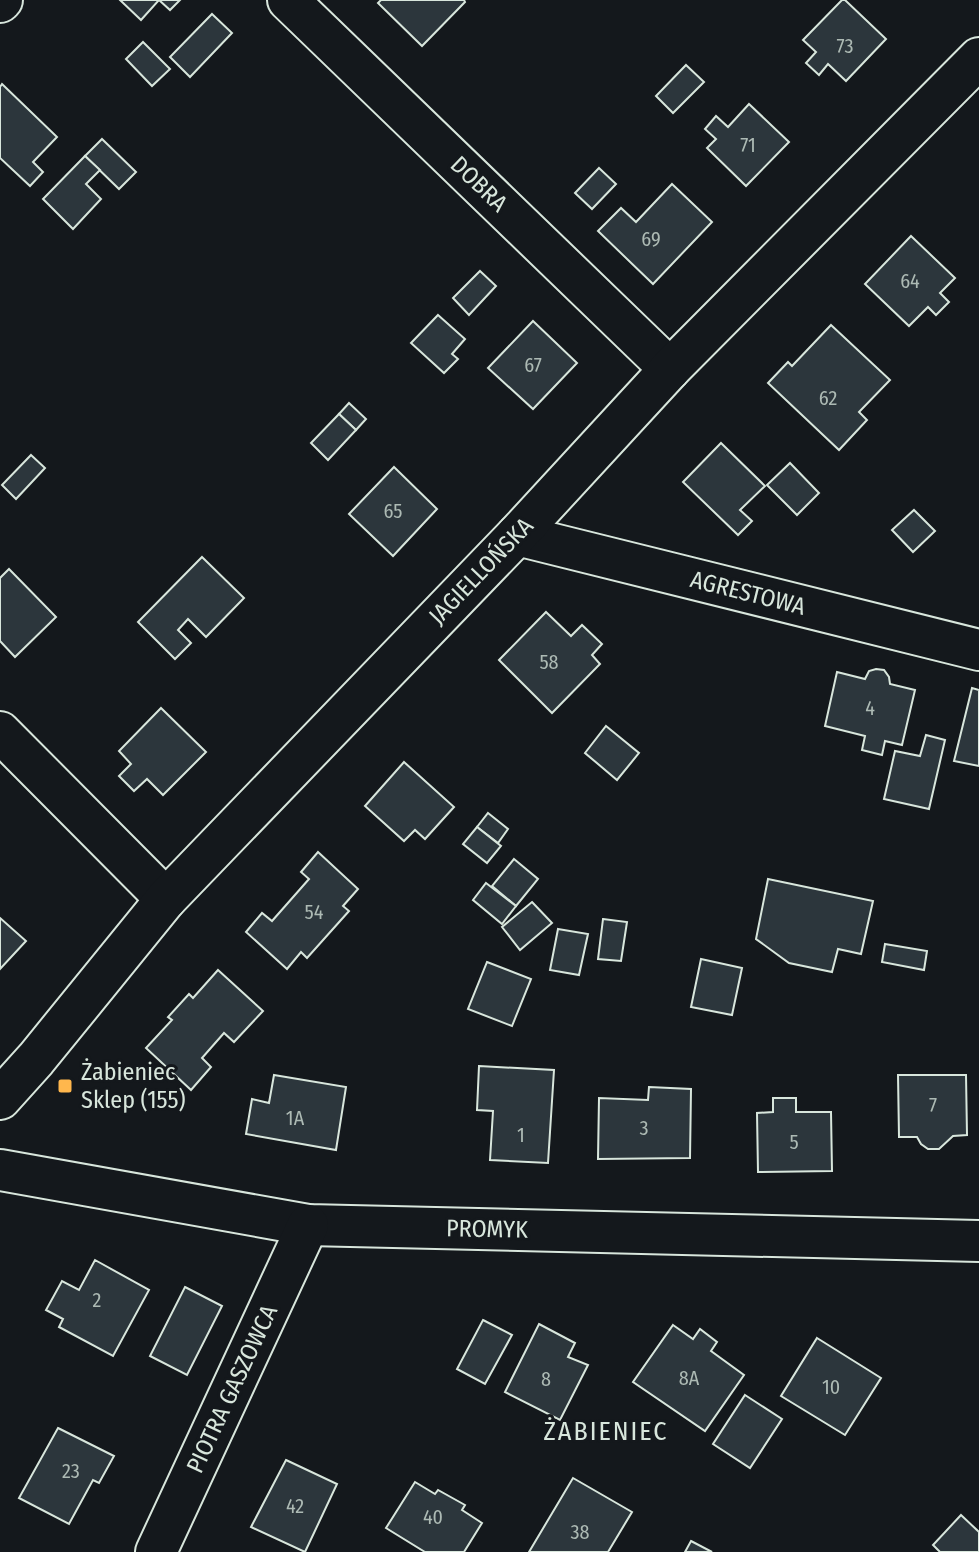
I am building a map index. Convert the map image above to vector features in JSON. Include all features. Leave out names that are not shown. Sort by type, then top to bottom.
[{"type":"street","name":"DOBRA","points":[[288,0],[670,369]]},
{"type":"street","name":"JAGIELLOŃSKA","points":[[0,1099],[166,899],[517,535],[670,369],[979,58]]},
{"type":"street","name":"AGRESTOWA","points":[[517,535],[979,650]]},
{"type":"street","points":[[0,732],[166,899]]},
{"type":"street","name":"PROMYK","points":[[0,1170],[308,1225],[979,1241]]},
{"type":"street","name":"PIOTRA GASZOWCA","points":[[156,1552],[308,1225]]},
{"type":"building","points":[[120,0],[159,0],[141,20]]},
{"type":"building","points":[[159,0],[180,0],[170,10]]},
{"type":"building","points":[[381,0],[465,2],[422,46],[378,3]]},
{"type":"building","points":[[842,0],[886,39],[846,81],[828,64],[819,75],[806,63],[816,52],[803,40]]},
{"type":"building","points":[[212,14],[232,33],[190,77],[170,57]]},
{"type":"building","points":[[143,42],[170,69],[152,86],[126,59]]},
{"type":"building","points":[[686,65],[704,82],[673,113],[656,96]]},
{"type":"building","points":[[2,84],[57,137],[33,162],[43,172],[30,186],[0,158]]},
{"type":"building","points":[[749,104],[789,142],[746,186],[707,148],[716,139],[705,129],[716,116],[728,127]]},
{"type":"building","points":[[102,139],[136,172],[119,189],[85,156]]},
{"type":"building","points":[[85,156],[100,170],[86,184],[101,199],[73,229],[43,199]]},
{"type":"building","points":[[599,168],[616,184],[592,209],[575,193]]},
{"type":"building","points":[[672,184],[712,222],[653,284],[598,231],[621,208],[636,222]]},
{"type":"building","points":[[911,236],[955,278],[940,293],[949,302],[936,315],[928,307],[909,326],[865,284]]},
{"type":"building","points":[[480,271],[496,286],[469,315],[453,298]]},
{"type":"building","points":[[438,315],[465,339],[452,354],[458,359],[444,373],[411,343]]},
{"type":"building","points":[[533,321],[577,363],[533,409],[488,368]]},
{"type":"building","points":[[831,325],[890,380],[859,412],[867,420],[839,450],[768,383],[788,362],[792,366]]},
{"type":"building","points":[[349,403],[366,419],[356,430],[339,414]]},
{"type":"building","points":[[339,414],[356,430],[328,460],[311,443]]},
{"type":"building","points":[[721,443],[765,486],[740,510],[752,521],[738,535],[683,482]]},
{"type":"building","points":[[31,455],[45,468],[16,499],[2,485]]},
{"type":"building","points":[[790,463],[819,493],[797,515],[767,485]]},
{"type":"building","points":[[394,467],[437,509],[393,556],[349,514]]},
{"type":"building","points":[[914,510],[935,531],[913,552],[892,530]]},
{"type":"building","points":[[202,557],[244,598],[206,637],[188,619],[178,630],[191,643],[175,659],[138,622]]},
{"type":"building","points":[[9,569],[56,617],[15,657],[0,641],[0,578]]},
{"type":"building","points":[[546,612],[571,636],[582,625],[602,644],[592,655],[600,664],[552,713],[499,660]]},
{"type":"building","points":[[884,670],[890,684],[915,690],[902,745],[885,741],[882,755],[862,750],[865,736],[825,726],[837,672],[865,679],[869,671]]},
{"type":"building","points":[[972,688],[979,690],[979,766],[954,761]]},
{"type":"building","points":[[161,708],[206,752],[163,795],[147,779],[134,791],[119,776],[131,764],[119,751]]},
{"type":"building","points":[[606,726],[639,753],[617,780],[585,753]]},
{"type":"building","points":[[926,735],[945,740],[929,809],[884,799],[895,751],[920,756]]},
{"type":"building","points":[[404,762],[454,807],[425,839],[415,830],[404,841],[365,806]]},
{"type":"building","points":[[488,813],[508,829],[498,843],[477,827]]},
{"type":"building","points":[[477,827],[501,846],[487,863],[463,844]]},
{"type":"building","points":[[318,852],[358,889],[343,906],[349,911],[307,958],[301,952],[287,969],[246,932],[262,913],[272,921],[309,879],[301,872]]},
{"type":"building","points":[[514,859],[538,879],[516,906],[492,886]]},
{"type":"building","points":[[768,879],[873,901],[861,954],[838,949],[832,972],[789,963],[756,939]]},
{"type":"building","points":[[486,883],[516,906],[502,924],[473,900]]},
{"type":"building","points":[[532,902],[552,923],[520,950],[502,927]]},
{"type":"building","points":[[0,918],[26,941],[0,969]]},
{"type":"building","points":[[603,919],[627,922],[621,961],[598,959]]},
{"type":"building","points":[[558,929],[588,934],[579,975],[550,970]]},
{"type":"building","points":[[885,944],[927,951],[924,970],[882,962]]},
{"type":"building","points":[[701,959],[742,968],[732,1015],[691,1007]]},
{"type":"building","points":[[487,962],[531,979],[512,1026],[468,1009]]},
{"type":"building","points":[[218,970],[263,1011],[234,1042],[224,1033],[202,1058],[211,1067],[191,1090],[146,1048],[172,1020],[168,1017],[189,994],[193,998]]},
{"type":"building","points":[[479,1066],[554,1070],[548,1163],[490,1160],[493,1111],[477,1110]]},
{"type":"building","points":[[274,1075],[346,1087],[336,1150],[246,1134],[252,1099],[269,1103]]},
{"type":"building","points":[[898,1075],[966,1075],[967,1135],[953,1136],[939,1149],[928,1149],[917,1137],[899,1137]]},
{"type":"building","points":[[649,1087],[691,1089],[690,1158],[598,1159],[599,1098],[648,1100]]},
{"type":"building","points":[[773,1098],[796,1098],[796,1112],[831,1112],[832,1171],[758,1172],[757,1113],[773,1112]]},
{"type":"building","points":[[95,1260],[149,1290],[113,1356],[59,1327],[63,1319],[46,1310],[62,1281],[79,1290]]},
{"type":"building","points":[[185,1287],[222,1306],[187,1375],[150,1356]]},
{"type":"building","points":[[483,1320],[512,1335],[485,1384],[457,1369]]},
{"type":"building","points":[[539,1324],[575,1343],[568,1357],[588,1365],[560,1420],[505,1392]]},
{"type":"building","points":[[673,1325],[693,1339],[700,1329],[717,1342],[711,1351],[744,1375],[705,1431],[633,1382]]},
{"type":"building","points":[[817,1338],[881,1378],[845,1435],[781,1396]]},
{"type":"building","points":[[745,1395],[782,1419],[750,1468],[713,1444]]},
{"type":"building","points":[[58,1428],[114,1456],[99,1483],[93,1480],[69,1524],[19,1498]]},
{"type":"building","points":[[286,1460],[337,1484],[305,1552],[251,1527]]},
{"type":"building","points":[[573,1478],[632,1512],[608,1552],[529,1552]]},
{"type":"building","points":[[415,1482],[435,1494],[438,1490],[465,1505],[462,1510],[482,1523],[464,1552],[425,1552],[386,1528]]},
{"type":"building","points":[[961,1515],[979,1532],[979,1552],[940,1552],[933,1545]]},
{"type":"building","points":[[691,1541],[712,1552],[685,1552]]},
{"type":"place","name":"Żabieniec Sklep (155)","points":[[65,1086]]},
{"type":"district","name":"ŻABIENIEC","points":[[606,1431]]}]
